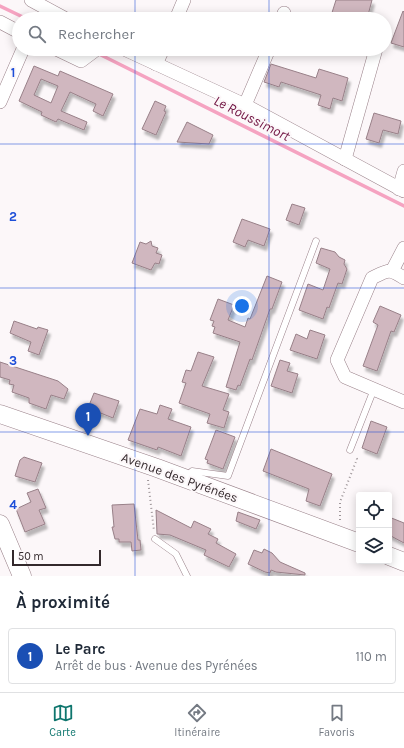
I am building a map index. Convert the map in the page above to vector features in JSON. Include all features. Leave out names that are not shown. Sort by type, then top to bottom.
[{"type":"main road","name":"Avenue des Pyrénées","points":[[0,414],[157,468],[356,542]]},
{"type":"main road","points":[[0,524],[22,576]]},
{"type":"main road","points":[[392,557],[404,562]]},
{"type":"street","points":[[31,0],[53,12]]},
{"type":"street","points":[[179,12],[184,0]]},
{"type":"street","points":[[0,22],[12,28]]},
{"type":"street","points":[[0,102],[20,56]]},
{"type":"street","points":[[71,56],[81,61],[88,56]]},
{"type":"street","points":[[139,56],[245,105],[401,190],[404,171]]},
{"type":"street","points":[[156,64],[160,56]]},
{"type":"street","points":[[245,105],[266,56]]},
{"type":"street","points":[[345,159],[374,56]]},
{"type":"street","points":[[392,271],[404,248]]},
{"type":"street","points":[[404,278],[388,270],[372,278],[337,360],[345,377],[404,402]]},
{"type":"lane","points":[[184,478],[192,471],[228,476],[316,241]]},
{"type":"lane","points":[[350,450],[374,389]]},
{"type":"lane","points":[[155,539],[176,554],[187,576]]},
{"type":"path","points":[[339,535],[342,528],[340,521],[340,502],[357,459],[350,450]]},
{"type":"path","points":[[155,539],[148,478],[157,468]]},
{"type":"building","points":[[336,0],[372,0],[369,12],[332,12]]},
{"type":"building","points":[[403,11],[404,47],[392,43]]},
{"type":"building","points":[[271,64],[316,78],[319,69],[348,78],[342,101],[333,98],[330,109],[318,105],[321,95],[281,82],[279,87],[264,82]]},
{"type":"building","points":[[34,66],[58,76],[60,71],[113,94],[103,116],[93,111],[96,104],[70,92],[61,111],[87,122],[84,130],[58,119],[56,122],[41,115],[42,112],[19,101]],"holes":[[[41,79],[58,86],[51,103],[34,95]]]},
{"type":"building","points":[[155,101],[166,106],[164,111],[166,112],[156,135],[142,129]]},
{"type":"building","points":[[374,113],[401,121],[398,134],[383,130],[379,143],[366,139]]},
{"type":"building","points":[[187,122],[213,135],[209,144],[177,142]]},
{"type":"building","points":[[292,204],[305,208],[299,225],[286,220]]},
{"type":"building","points":[[242,219],[270,229],[264,246],[248,240],[245,247],[233,242]]},
{"type":"building","points":[[151,241],[152,246],[158,248],[156,253],[162,255],[159,264],[155,263],[151,270],[132,263],[140,242],[146,244]]},
{"type":"building","points":[[321,248],[335,252],[339,257],[345,260],[344,264],[347,269],[342,284],[338,283],[329,308],[327,307],[323,319],[299,310],[308,284],[323,290],[330,269],[316,263]]},
{"type":"building","points":[[267,276],[282,282],[272,309],[270,309],[252,360],[250,359],[240,386],[238,385],[236,390],[226,387],[240,342],[213,333],[215,327],[212,326],[214,321],[210,320],[218,299],[234,305],[228,320],[245,327],[248,318],[250,319]]},
{"type":"building","points":[[380,306],[401,315],[394,332],[391,331],[377,371],[363,366],[378,325],[373,322]]},
{"type":"building","points":[[14,321],[37,329],[38,327],[48,330],[39,355],[28,351],[31,342],[10,333]]},
{"type":"building","points":[[310,330],[325,335],[317,359],[290,350],[296,334],[307,339]]},
{"type":"building","points":[[198,352],[214,357],[202,386],[229,394],[223,410],[229,412],[224,428],[207,423],[210,414],[179,403],[186,383],[182,382],[186,370],[191,371]]},
{"type":"building","points":[[280,360],[290,363],[287,371],[298,374],[292,393],[271,386]]},
{"type":"building","points":[[0,362],[58,381],[68,389],[64,399],[51,395],[46,409],[29,403],[29,398],[12,392],[14,385],[9,384],[10,380],[0,377]]},
{"type":"building","points":[[94,393],[119,401],[113,418],[88,408]]},
{"type":"building","points":[[160,405],[172,409],[168,419],[191,427],[181,456],[158,447],[157,450],[128,440],[140,409],[157,414]]},
{"type":"building","points":[[371,421],[387,427],[377,454],[362,448]]},
{"type":"building","points":[[216,430],[235,437],[223,469],[207,463],[208,460],[205,459]]},
{"type":"building","points":[[271,449],[332,474],[320,506],[306,501],[309,489],[263,471]]},
{"type":"building","points":[[24,457],[42,463],[35,482],[15,476],[20,460]]},
{"type":"building","points":[[38,489],[46,508],[39,510],[45,524],[25,532],[16,509],[31,502],[27,493]]},
{"type":"building","points":[[134,504],[138,540],[140,540],[141,550],[132,551],[131,542],[119,542],[119,539],[115,539],[112,527],[114,527],[112,505]]},
{"type":"building","points":[[156,510],[191,528],[194,521],[211,529],[208,534],[218,539],[216,543],[236,554],[229,567],[204,555],[206,550],[170,535],[157,534]]},
{"type":"building","points":[[238,512],[260,520],[256,529],[236,521]]},
{"type":"building","points":[[392,518],[404,523],[404,543],[392,537]]},
{"type":"building","points":[[264,549],[272,553],[280,562],[305,573],[305,575],[276,572],[271,570],[270,573],[248,564],[254,550],[262,553]]},
{"type":"waterway","name":"Le Roussimort","points":[[0,6],[12,12]]},
{"type":"waterway","name":"Le Roussimort","points":[[103,56],[404,206]]},
{"type":"place","name":"Le Parc","points":[[88,436]]}]
